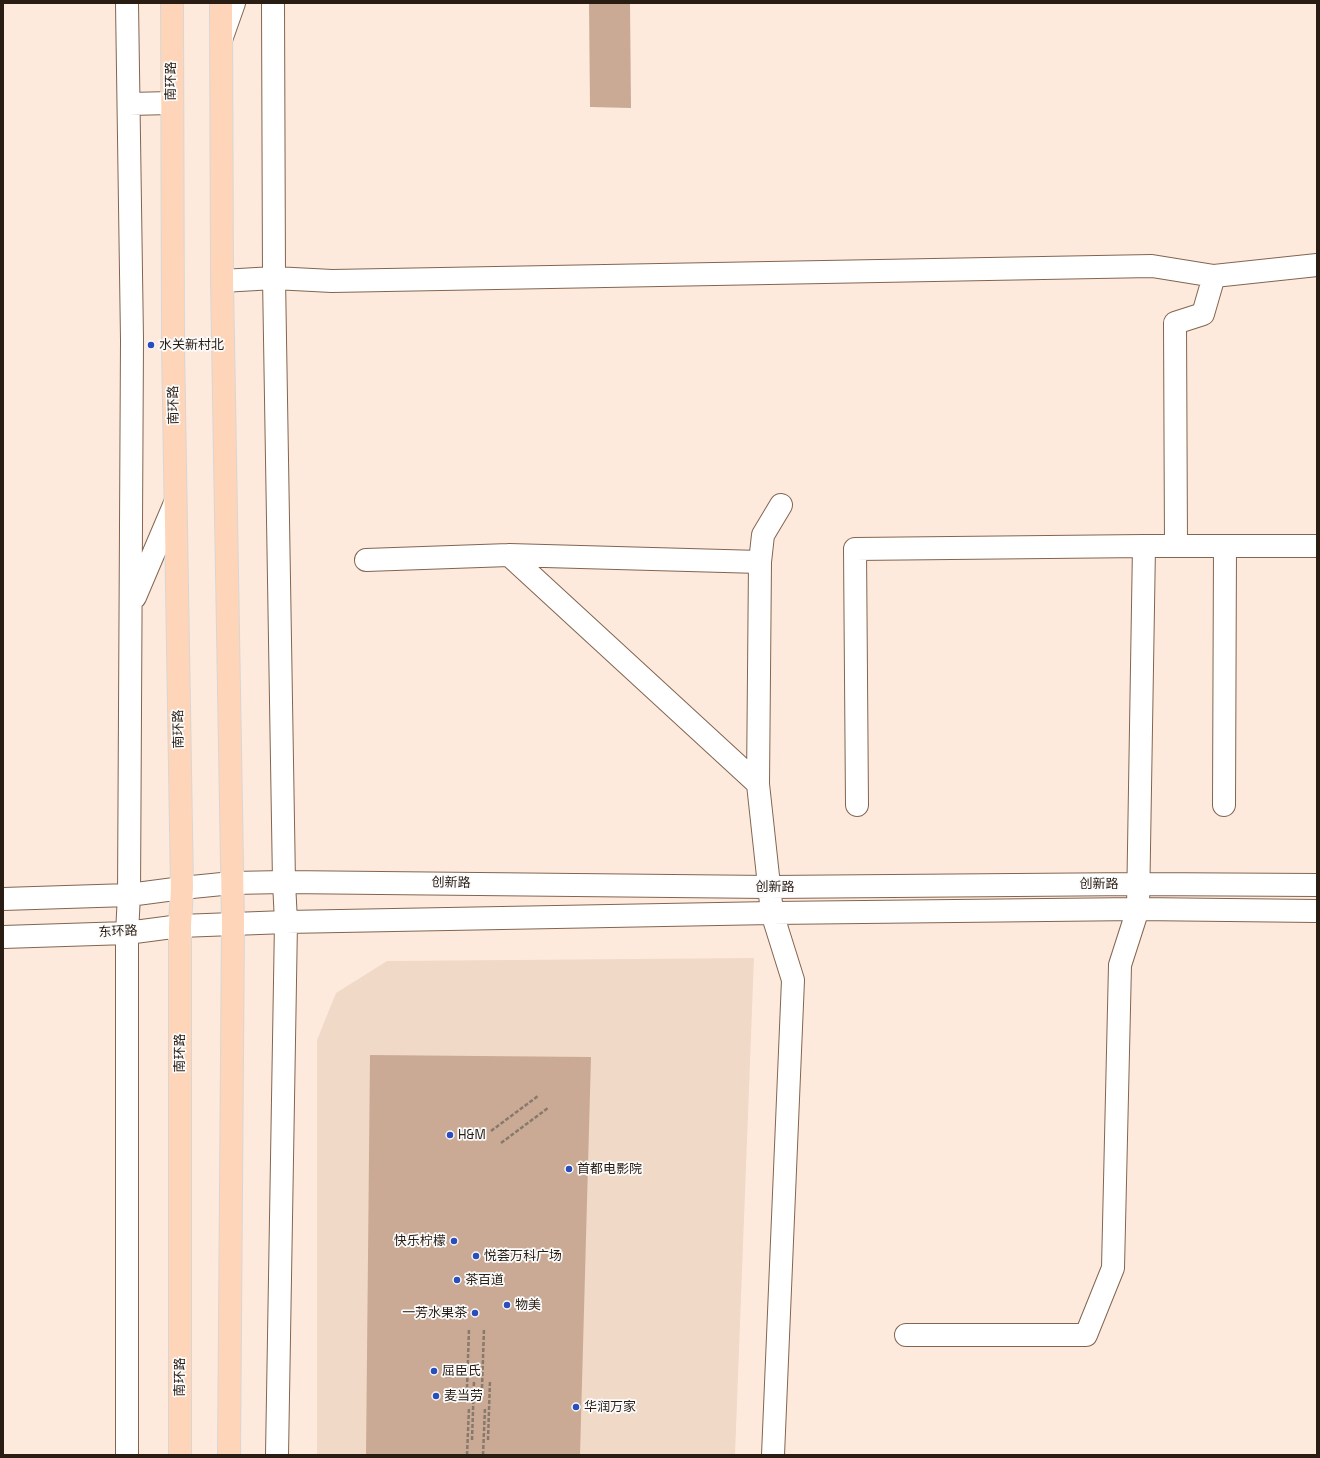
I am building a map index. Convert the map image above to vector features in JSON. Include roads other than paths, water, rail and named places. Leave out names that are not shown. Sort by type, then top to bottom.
[{"type":"main road","name":"南环路","points":[[172,3],[171,103],[175,503],[182,888],[180,926],[180,1455]]},
{"type":"main road","points":[[220,3],[222,281],[233,923],[229,1455]]},
{"type":"street","points":[[127,3],[132,340],[129,895],[127,933],[127,1455]]},
{"type":"street","points":[[221,40],[234,3]]},
{"type":"street","points":[[273,3],[274,278],[284,882],[286,922],[277,1455]]},
{"type":"street","points":[[129,104],[171,103]]},
{"type":"street","points":[[222,281],[274,278],[332,281],[1152,266],[1214,276],[1317,265]]},
{"type":"street","points":[[1176,546],[1175,323],[1203,314],[1214,276]]},
{"type":"street","points":[[131,606],[175,503]]},
{"type":"street","points":[[773,1455],[794,980],[772,913],[758,784],[760,562],[763,534],[781,505]]},
{"type":"street","points":[[906,1336],[1086,1335],[1112,1268],[1120,965],[1138,909],[1144,546]]},
{"type":"street","points":[[1224,805],[1225,546]]},
{"type":"street","points":[[857,805],[855,549],[1317,546]]},
{"type":"street","points":[[366,560],[509,555],[760,562]]},
{"type":"street","points":[[509,555],[758,784]]},
{"type":"street","name":"创新路","points":[[232,883],[284,882],[769,887],[1138,884],[1317,885]]},
{"type":"street","points":[[3,899],[129,895],[232,883]]},
{"type":"street","name":"创新路","points":[[233,923],[772,913],[1138,909],[1317,911]]},
{"type":"street","name":"东环路","points":[[3,937],[127,933],[180,926],[233,923]]},
{"type":"place","name":"水关新村北","points":[[151,345]]},
{"type":"place","name":"H&M","points":[[450,1135]]},
{"type":"place","name":"首都电影院","points":[[569,1169]]},
{"type":"place","name":"快乐柠檬","points":[[454,1241]]},
{"type":"place","name":"悦荟万科广场","points":[[476,1256]]},
{"type":"place","name":"茶百道","points":[[457,1280]]},
{"type":"place","name":"物美","points":[[507,1305]]},
{"type":"place","name":"一芳水果茶","points":[[475,1313]]},
{"type":"place","name":"屈臣氏","points":[[434,1371]]},
{"type":"place","name":"麦当劳","points":[[436,1396]]},
{"type":"place","name":"华润万家","points":[[576,1407]]}]
